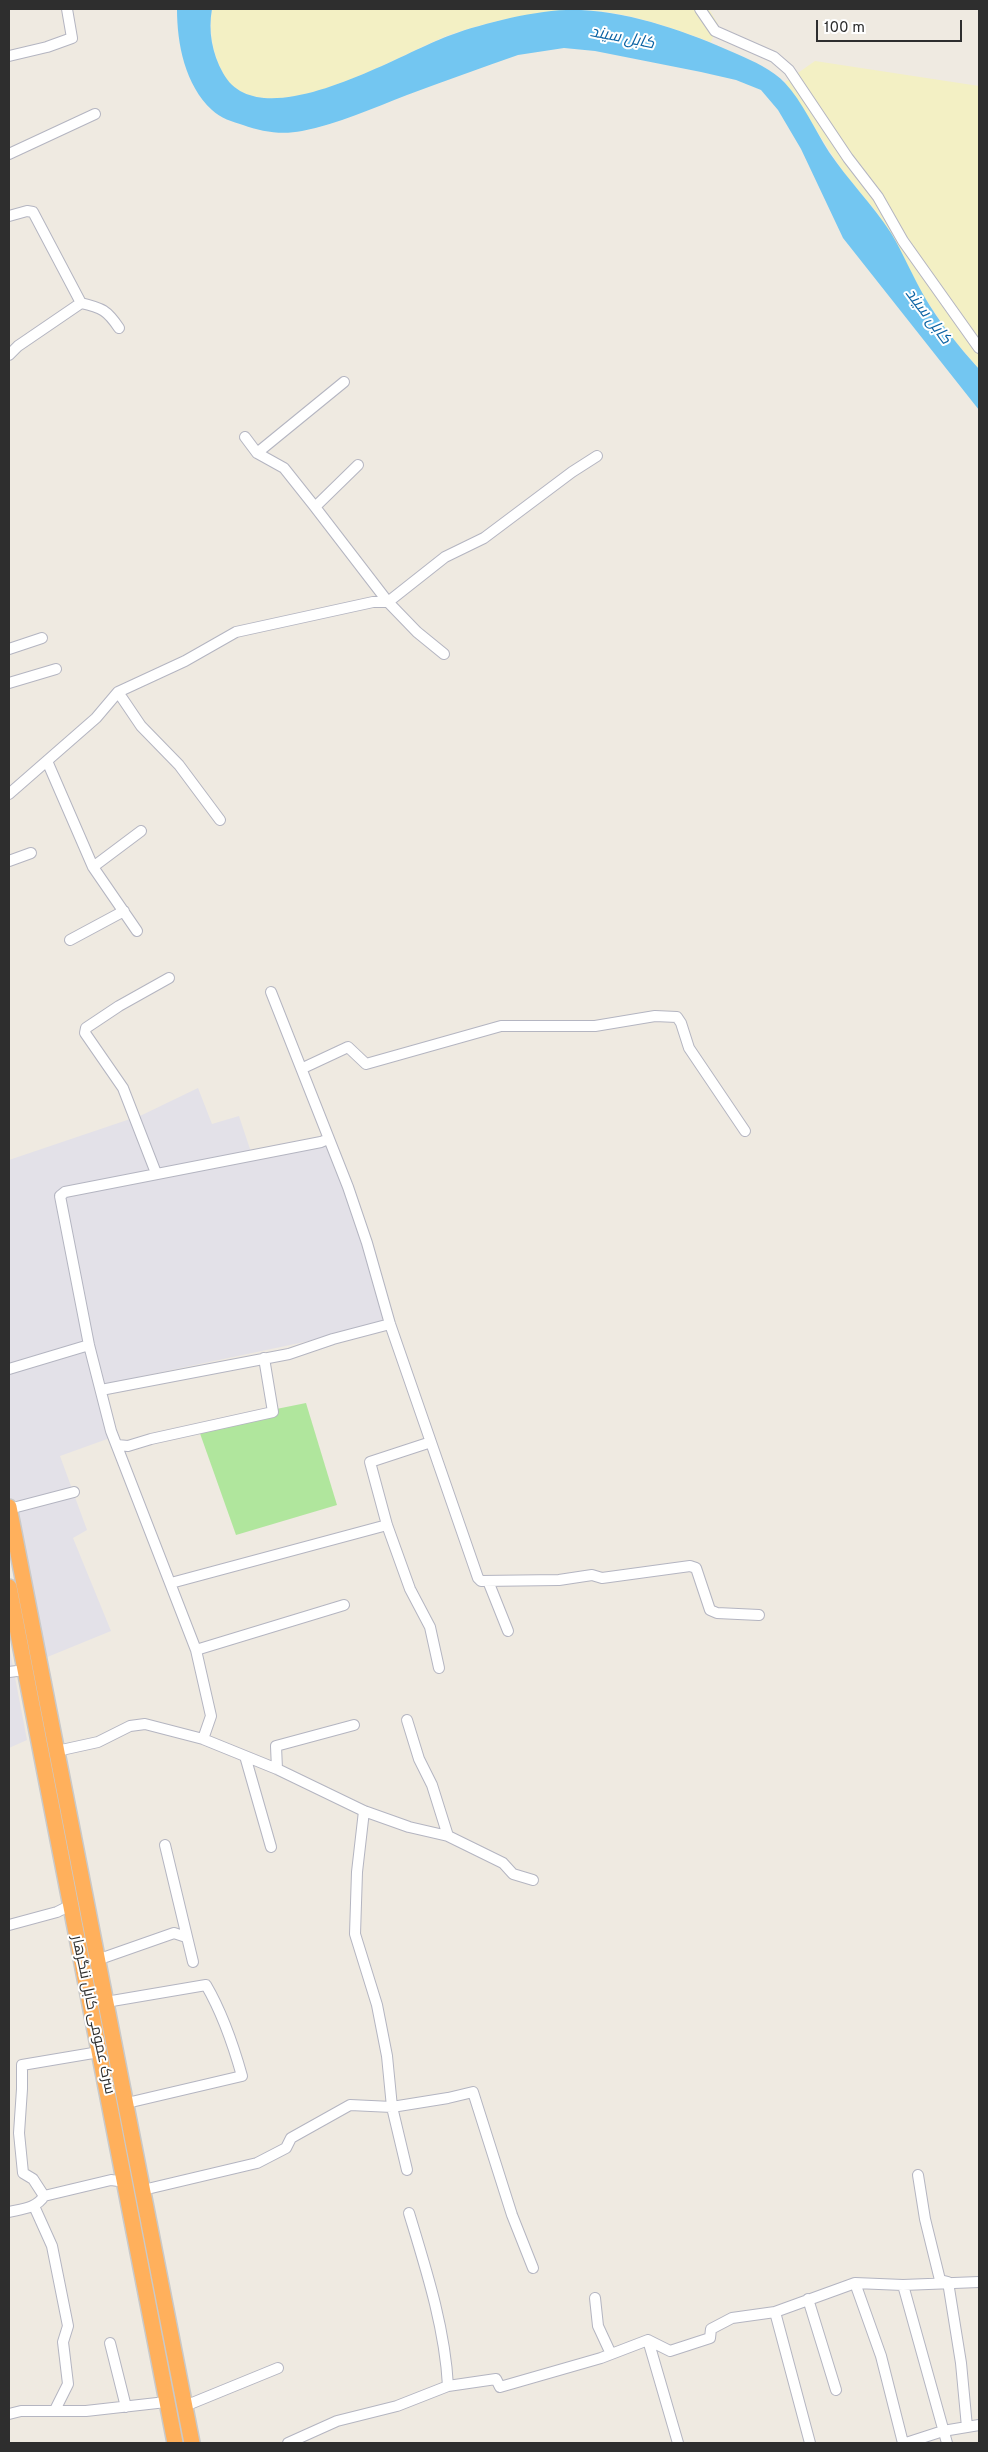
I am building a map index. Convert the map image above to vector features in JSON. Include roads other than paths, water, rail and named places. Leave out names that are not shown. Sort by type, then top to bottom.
[{"type":"highway","name":"سرک عمومی کابل ننگرهار","points":[[9,1508],[97,1960],[127,2103],[192,2443]]},
{"type":"highway","name":"سرک عمومی کابل ننگرهار","points":[[9,1587],[69,1906],[126,2182],[175,2443]]},
{"type":"street","points":[[9,56],[48,47],[72,38],[67,9]]},
{"type":"street","points":[[700,9],[715,31],[774,57],[789,70],[848,158],[878,198],[903,241],[979,348]]},
{"type":"street","points":[[9,154],[95,114]]},
{"type":"street","points":[[9,216],[27,211],[33,212],[81,304]]},
{"type":"street","points":[[9,355],[18,346],[81,304],[105,310],[119,328]]},
{"type":"street","points":[[257,453],[344,382]]},
{"type":"street","points":[[245,437],[257,453],[284,468],[388,602],[417,632],[444,654]]},
{"type":"street","points":[[9,794],[96,718],[118,692],[185,661],[236,632],[373,602],[388,602],[445,558],[484,538],[572,472],[597,456]]},
{"type":"street","points":[[314,507],[358,465]]},
{"type":"street","points":[[9,647],[42,638]]},
{"type":"street","points":[[9,682],[56,669]]},
{"type":"street","points":[[118,692],[141,726],[179,765],[220,820]]},
{"type":"street","points":[[47,760],[93,867],[137,931]]},
{"type":"street","points":[[93,867],[141,831]]},
{"type":"street","points":[[9,861],[31,853]]},
{"type":"street","points":[[70,940],[124,911]]},
{"type":"street","points":[[156,1173],[123,1088],[85,1033],[86,1028],[119,1006],[169,978]]},
{"type":"street","points":[[271,992],[303,1068],[328,1139],[348,1187],[364,1234],[390,1324],[478,1578],[481,1581],[559,1580],[592,1574],[602,1578],[690,1566],[696,1568],[710,1610],[717,1613],[759,1615]]},
{"type":"street","points":[[303,1068],[348,1047],[366,1064],[501,1026],[595,1026],[654,1016],[677,1017],[690,1048],[745,1131]]},
{"type":"street","points":[[203,1738],[211,1716],[196,1650],[117,1446],[89,1345],[60,1196],[66,1192],[322,1142],[328,1139]]},
{"type":"street","points":[[101,1390],[289,1354],[333,1339],[390,1324]]},
{"type":"street","points":[[9,1369],[89,1345]]},
{"type":"street","points":[[117,1446],[128,1446],[150,1439],[272,1412],[264,1358]]},
{"type":"street","points":[[431,1442],[370,1462],[387,1525],[410,1589],[430,1626],[439,1668]]},
{"type":"street","points":[[9,1508],[74,1492]]},
{"type":"street","points":[[171,1583],[387,1525]]},
{"type":"street","points":[[488,1581],[508,1631]]},
{"type":"street","points":[[196,1650],[344,1605]]},
{"type":"street","points":[[9,1672],[25,1670]]},
{"type":"street","points":[[407,1720],[419,1759],[432,1785],[448,1836]]},
{"type":"street","points":[[57,1751],[98,1742],[130,1726],[145,1724],[203,1738],[277,1769],[364,1811],[409,1827],[448,1836],[503,1863],[513,1874],[533,1880]]},
{"type":"street","points":[[277,1769],[276,1746],[354,1725]]},
{"type":"street","points":[[245,1756],[271,1848]]},
{"type":"street","points":[[364,1811],[357,1872],[355,1934],[378,2013],[387,2056],[392,2107],[407,2170]]},
{"type":"street","points":[[165,1845],[193,1962]]},
{"type":"street","points":[[9,1925],[57,1912],[69,1906]]},
{"type":"street","points":[[97,1960],[174,1933],[186,1937]]},
{"type":"street","points":[[106,2002],[206,1985],[218,2005],[233,2044],[242,2076],[127,2103]]},
{"type":"street","points":[[44,2196],[33,2179],[23,2173],[19,2133],[22,2065],[99,2052]]},
{"type":"street","points":[[143,2190],[257,2163],[286,2148],[291,2138],[350,2105],[392,2107],[473,2092],[512,2215],[533,2268]]},
{"type":"street","points":[[918,2175],[925,2220],[940,2280],[948,2282]]},
{"type":"street","points":[[9,2212],[34,2206],[40,2203],[44,2196],[111,2180],[126,2182]]},
{"type":"street","points":[[34,2206],[52,2246],[68,2326],[63,2342],[68,2384],[55,2410]]},
{"type":"street","points":[[409,2213],[425,2265],[447,2360],[448,2386]]},
{"type":"street","points":[[948,2282],[961,2363],[967,2427]]},
{"type":"street","points":[[288,2443],[337,2421],[398,2406],[448,2386],[496,2378],[500,2387],[611,2354],[648,2340],[670,2351],[710,2338],[711,2329],[732,2318],[774,2312],[855,2283],[903,2285],[979,2282]]},
{"type":"street","points":[[855,2283],[880,2356],[904,2443],[944,2431],[979,2425]]},
{"type":"street","points":[[903,2285],[947,2443]]},
{"type":"street","points":[[595,2298],[598,2326],[611,2354]]},
{"type":"street","points":[[808,2299],[836,2390]]},
{"type":"street","points":[[774,2312],[810,2443]]},
{"type":"street","points":[[648,2340],[678,2443]]},
{"type":"street","points":[[110,2343],[126,2407]]},
{"type":"street","points":[[185,2406],[278,2368]]},
{"type":"street","points":[[9,2414],[21,2411],[86,2411],[166,2402]]},
{"type":"water","name":"کابل سيند","points":[[177,9],[212,9],[210,25],[212,42],[216,58],[223,73],[241,92],[267,98],[298,95],[332,86],[451,35],[481,25],[550,11],[581,10],[641,19],[700,38],[756,63],[780,78],[797,98],[829,152],[891,233],[936,315],[979,369],[979,410],[843,238],[801,149],[778,110],[761,90],[736,80],[701,72],[595,51],[564,48],[518,55],[329,124],[295,132],[272,132],[227,119],[215,113],[203,100],[195,89],[184,63],[177,22]]}]
